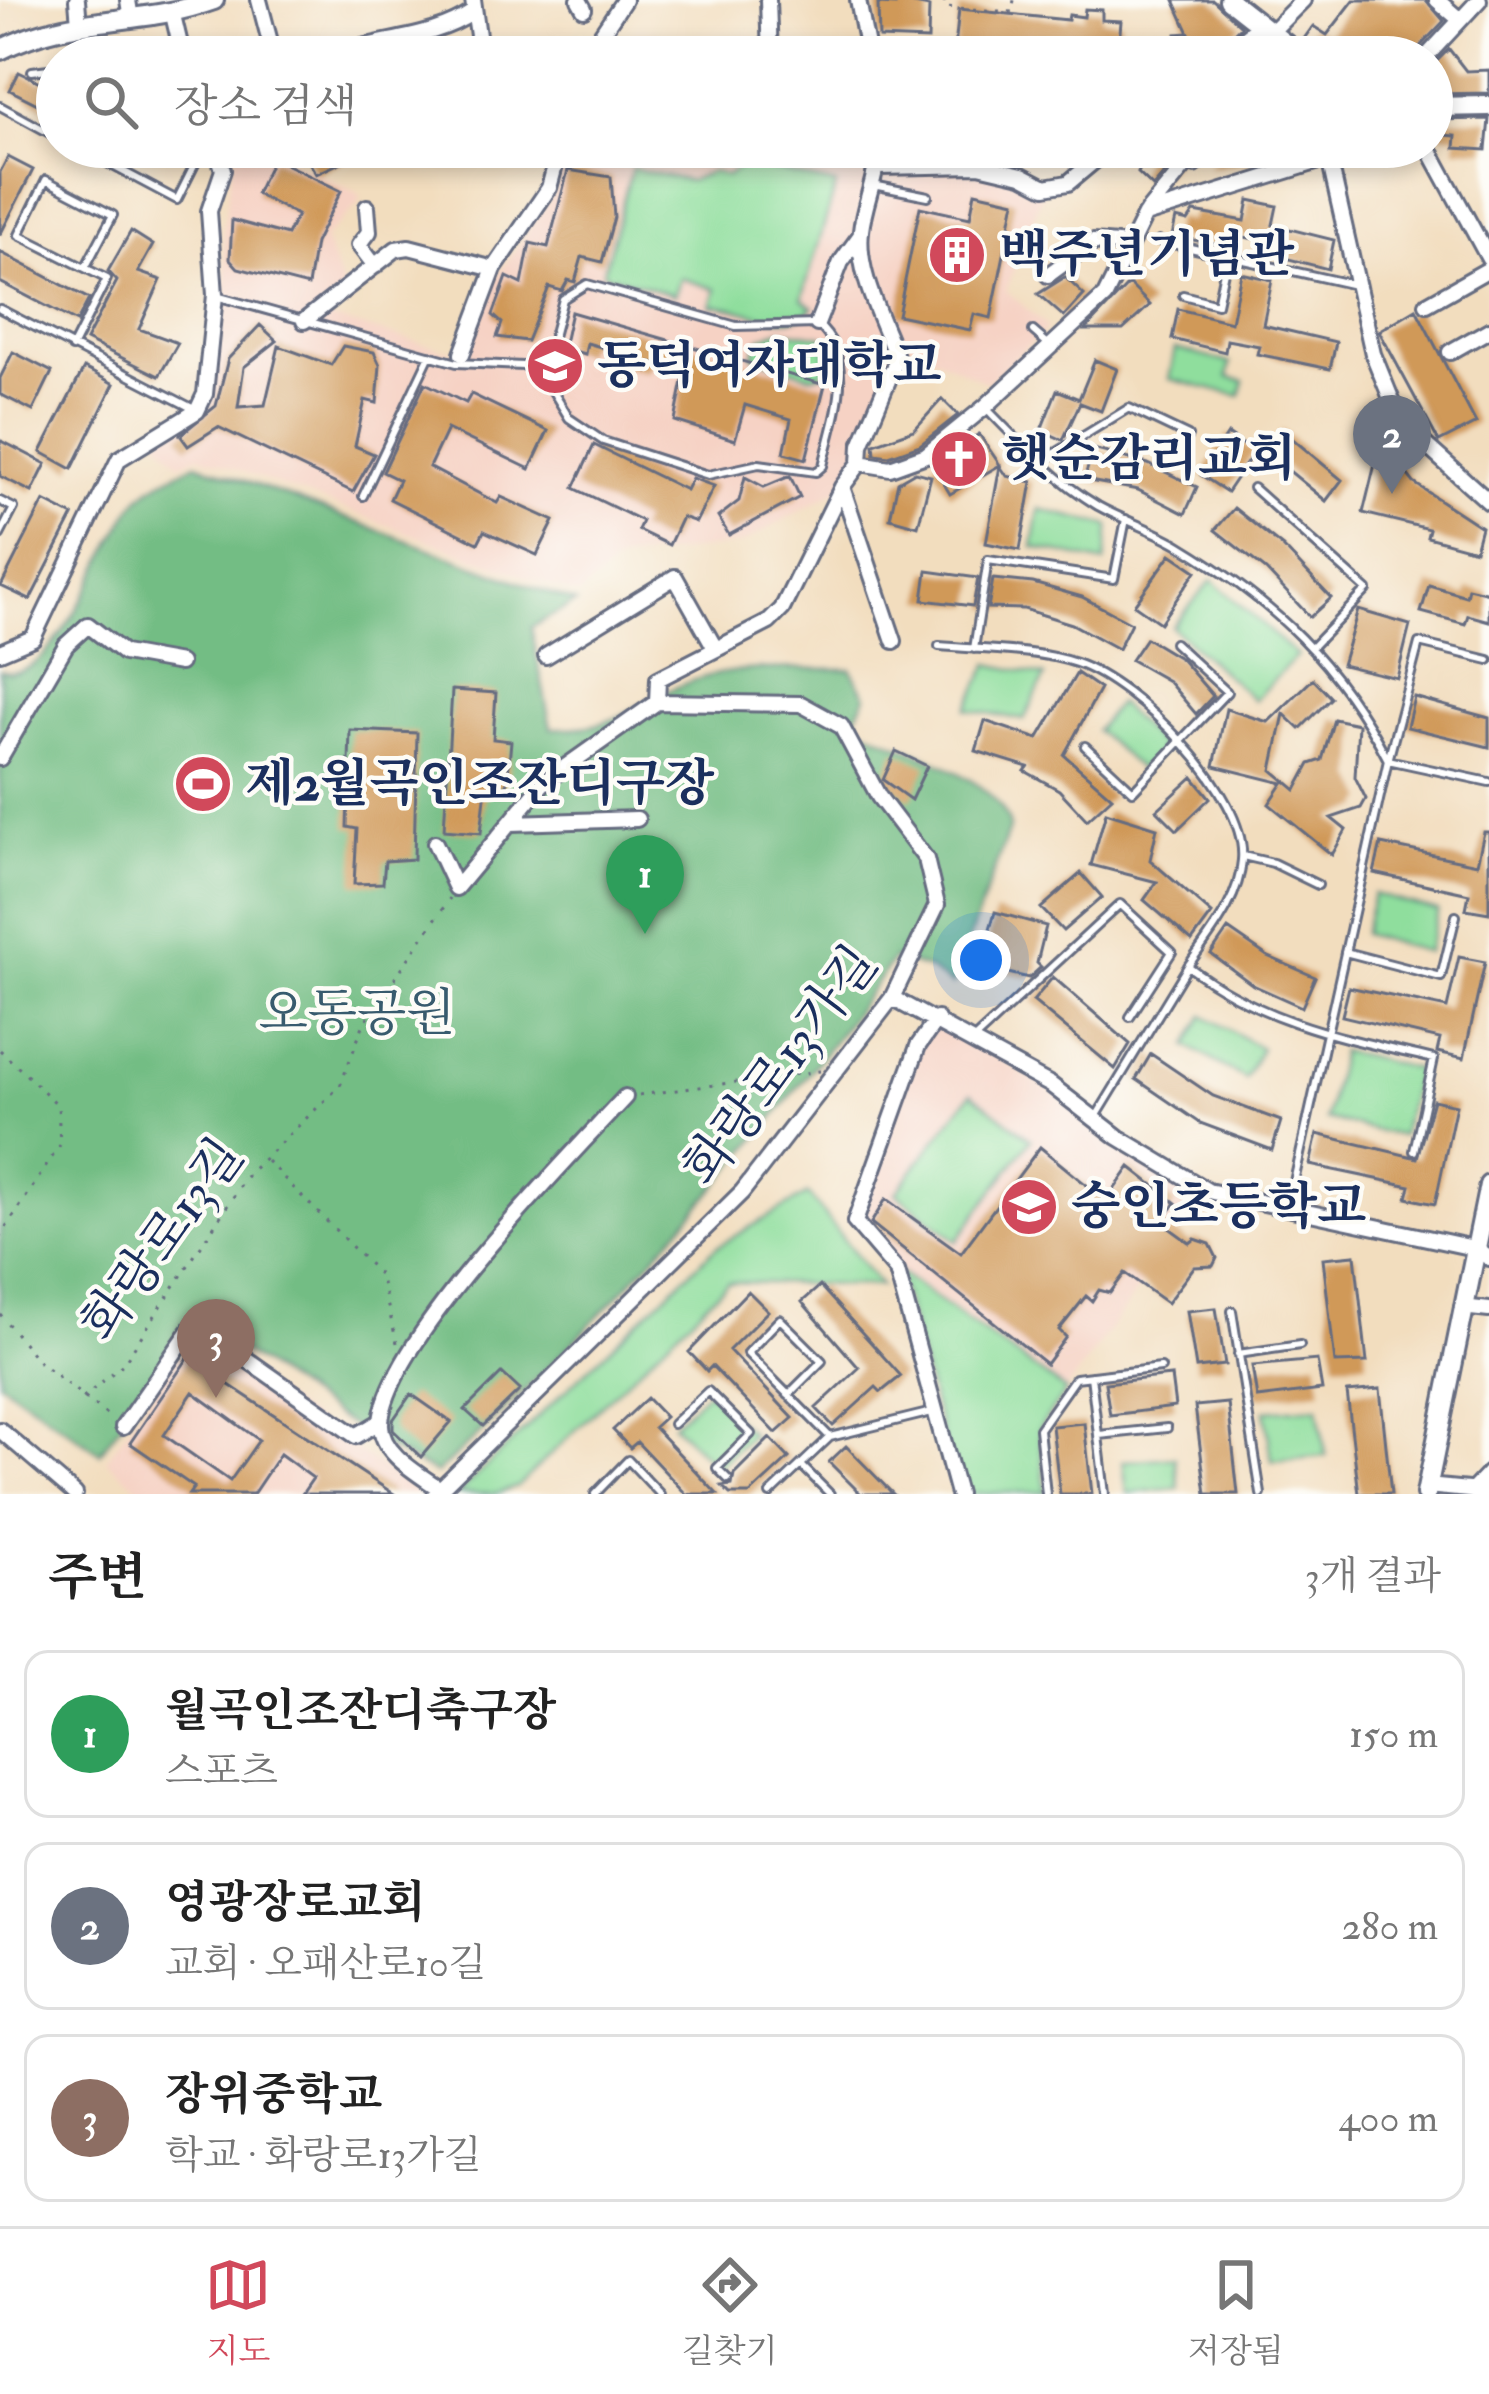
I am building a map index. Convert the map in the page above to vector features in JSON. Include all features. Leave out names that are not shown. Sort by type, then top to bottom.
[{"type":"street","points":[[0,50],[40,29],[79,25],[129,9],[173,15],[214,0]]},
{"type":"street","points":[[259,0],[268,36]]},
{"type":"street","points":[[600,36],[624,0]]},
{"type":"street","points":[[768,0],[769,36]]},
{"type":"street","points":[[858,0],[865,36]]},
{"type":"street","points":[[1229,0],[1271,36]]},
{"type":"street","points":[[1437,0],[1460,20]]},
{"type":"street","points":[[1445,36],[1479,0]]},
{"type":"street","points":[[78,1],[79,25]]},
{"type":"street","points":[[1254,36],[1292,3]]},
{"type":"street","points":[[398,36],[438,33],[473,6],[478,36]]},
{"type":"street","points":[[173,15],[178,36]]},
{"type":"street","points":[[1453,107],[1489,106]]},
{"type":"street","points":[[0,652],[33,638],[119,459],[197,411],[205,394],[215,296],[209,211],[222,168]]},
{"type":"street","points":[[460,358],[494,269],[549,188],[554,168]]},
{"type":"street","points":[[435,843],[456,888],[544,782],[657,702],[658,679],[769,622],[782,609],[842,487],[860,463],[861,445],[897,359],[862,264],[860,236],[878,168]]},
{"type":"street","points":[[992,168],[1045,187],[1068,183],[1087,168]]},
{"type":"street","points":[[860,463],[890,468],[926,454],[1050,347],[1105,296],[1145,214],[1183,168]]},
{"type":"street","points":[[1145,214],[1284,168]]},
{"type":"street","points":[[1336,168],[1373,353],[1401,423],[1489,502]]},
{"type":"street","points":[[1439,168],[1489,259]]},
{"type":"street","points":[[367,207],[369,232],[359,245],[375,266]]},
{"type":"street","points":[[817,324],[841,262],[860,236]]},
{"type":"street","points":[[1048,274],[1093,242],[1129,245]]},
{"type":"street","points":[[304,321],[396,249],[410,247],[494,269]]},
{"type":"street","points":[[841,262],[862,264]]},
{"type":"street","points":[[1427,304],[1489,269]]},
{"type":"street","points":[[1450,352],[1489,330]]},
{"type":"street","points":[[842,487],[894,641]]},
{"type":"street","points":[[545,656],[675,577],[715,648]]},
{"type":"street","points":[[0,758],[66,645],[88,625],[124,653],[180,663]]},
{"type":"street","name":"화랑로13가길","points":[[625,1097],[495,1238],[403,1368],[381,1421],[385,1442],[438,1492],[742,1192],[892,998],[937,904],[926,859],[879,797],[841,726],[801,704],[657,702]]},
{"type":"street","points":[[512,824],[638,819]]},
{"type":"street","points":[[892,998],[1051,1085],[1165,1169],[1208,1191],[1481,1253]]},
{"type":"street","points":[[937,1019],[918,1046],[856,1222],[897,1271],[958,1494]]},
{"type":"street","points":[[1489,1185],[1481,1253],[1462,1307],[1427,1490],[1489,1492]]},
{"type":"street","points":[[1462,1307],[1489,1310]]},
{"type":"street","points":[[123,1427],[195,1323],[356,1436],[381,1421]]},
{"type":"street","points":[[0,1430],[75,1494]]},
{"type":"street","points":[[1472,1491],[1489,1473]]},
{"type":"lane","points":[[32,71],[36,71]]},
{"type":"lane","points":[[0,106],[36,125]]},
{"type":"lane","points":[[116,168],[177,200],[194,168]]},
{"type":"lane","points":[[72,348],[107,279],[19,235],[46,180],[113,215],[86,268]]},
{"type":"lane","points":[[870,185],[928,196]]},
{"type":"lane","points":[[1159,241],[1359,286]]},
{"type":"lane","points":[[1183,295],[1217,304],[1227,256]]},
{"type":"lane","points":[[587,284],[736,326],[817,324],[831,336],[841,391],[823,466],[805,475],[759,464],[708,475],[603,441],[569,418],[549,385],[545,367],[563,299],[587,284]]},
{"type":"lane","points":[[215,296],[430,355],[545,367]]},
{"type":"lane","points":[[1,315],[197,411]]},
{"type":"lane","points":[[1034,331],[1050,347]]},
{"type":"lane","points":[[363,496],[430,355]]},
{"type":"lane","points":[[985,406],[1039,464],[1126,519],[1179,544],[1256,597],[1312,646],[1356,698],[1388,760]]},
{"type":"lane","points":[[1039,464],[1129,408],[1188,436]]},
{"type":"lane","points":[[1253,488],[1367,590],[1312,646]]},
{"type":"lane","points":[[0,501],[14,508],[0,535]]},
{"type":"lane","points":[[974,649],[988,560],[1114,579],[1126,519]]},
{"type":"lane","points":[[1085,746],[1133,791],[1228,692],[1174,643]]},
{"type":"lane","points":[[1288,1208],[1388,760],[1419,643],[1489,660]]},
{"type":"lane","points":[[939,646],[1049,656],[1083,665],[1124,692],[1180,743],[1225,796],[1239,826],[1243,856],[1226,910],[1095,1119]]},
{"type":"lane","points":[[1388,760],[1489,782]]},
{"type":"lane","points":[[1243,856],[1273,863],[1318,885]]},
{"type":"lane","points":[[973,1040],[1120,904],[1172,952],[1130,1017]]},
{"type":"lane","points":[[1345,952],[1442,977],[1456,916]]},
{"type":"lane","points":[[1188,966],[1251,1009],[1327,1034],[1434,1059],[1414,1151]]},
{"type":"lane","points":[[1232,1311],[1261,1494]]},
{"type":"lane","points":[[788,1395],[822,1361],[780,1319],[747,1353],[788,1395],[830,1437]]},
{"type":"lane","points":[[1238,1354],[1300,1345]]},
{"type":"lane","points":[[1046,1494],[1040,1429],[1075,1378],[1161,1368]]},
{"type":"lane","points":[[1091,1376],[1105,1494]]},
{"type":"lane","points":[[673,1424],[708,1390],[751,1434],[717,1468],[728,1479]]},
{"type":"lane","points":[[770,1494],[830,1437],[936,1411]]},
{"type":"lane","points":[[1098,1435],[1167,1428]]},
{"type":"lane","points":[[595,1494],[628,1460],[660,1494]]},
{"type":"lane","points":[[801,1465],[830,1494]]},
{"type":"path","points":[[944,0],[944,7],[1012,12],[1014,0]]},
{"type":"path","name":"화랑로13길","points":[[83,1398],[123,1364],[265,1158],[340,1086],[364,1023],[456,888]]},
{"type":"path","points":[[0,1050],[58,1105],[60,1145],[0,1237]]},
{"type":"path","points":[[625,1097],[838,1069]]},
{"type":"path","points":[[265,1158],[380,1275],[403,1368]]},
{"type":"path","points":[[0,1314],[38,1361],[123,1427]]},
{"type":"shaded area","name":"동덕여자대학교","points":[[232,168],[306,168],[360,194],[360,202],[324,239],[344,290],[315,314],[465,355],[499,273],[556,190],[562,168],[988,168],[1045,187],[1006,290],[1048,328],[987,383],[909,344],[897,359],[842,487],[741,544],[619,560],[578,596],[198,455],[180,464],[158,439],[211,395],[227,299],[223,229]]},
{"type":"shaded area","name":"숭인초등학교","points":[[937,1019],[1208,1191],[1066,1391],[897,1271],[855,1222],[918,1046]]},
{"type":"shaded area","points":[[193,1336],[419,1494],[146,1494],[106,1460]]},
{"type":"green space","points":[[632,168],[689,181],[712,171],[726,176],[738,168],[766,168],[836,185],[802,299],[813,307],[803,315],[779,319],[711,306],[716,289],[680,278],[675,295],[603,273]]},
{"type":"green space","points":[[780,330],[823,336],[828,364],[821,374],[811,376],[753,356],[760,338]]},
{"type":"green space","points":[[1175,349],[1230,363],[1228,377],[1244,381],[1240,396],[1169,379]]},
{"type":"green space","name":"오동공원","points":[[196,463],[576,603],[531,627],[551,728],[610,720],[692,681],[730,672],[851,669],[866,696],[856,717],[859,727],[969,779],[1002,809],[1010,827],[952,985],[926,968],[894,958],[791,1097],[680,1229],[561,1354],[436,1474],[368,1437],[194,1319],[100,1453],[0,1382],[0,670],[21,671],[42,657],[80,605],[140,497]]},
{"type":"green space","points":[[1039,509],[1110,526],[1105,563],[1033,547]]},
{"type":"green space","points":[[1212,580],[1297,656],[1254,700],[1172,627]]},
{"type":"green space","points":[[989,664],[1045,676],[1024,720],[967,709]]},
{"type":"green space","points":[[1118,703],[1163,748],[1140,770],[1096,730]]},
{"type":"green space","points":[[1373,894],[1438,911],[1427,952],[1363,934]]},
{"type":"green space","points":[[1204,1015],[1261,1048],[1245,1079],[1188,1046]]},
{"type":"green space","points":[[1341,1051],[1417,1069],[1401,1136],[1326,1119]]},
{"type":"green space","points":[[971,1093],[1031,1139],[957,1241],[896,1193]]},
{"type":"green space","points":[[808,1194],[880,1286],[728,1282],[517,1487],[496,1494],[457,1494],[716,1247]]},
{"type":"green space","points":[[897,1271],[1066,1391],[1039,1429],[1046,1492],[958,1494]]},
{"type":"green space","points":[[708,1391],[751,1434],[717,1468],[673,1424]]},
{"type":"green space","points":[[1318,1407],[1326,1456],[1272,1461],[1265,1411]]},
{"type":"green space","points":[[1175,1457],[1179,1488],[1127,1493],[1123,1461]]},
{"type":"building","points":[[895,0],[929,7],[928,36],[879,36],[878,4],[895,5]]},
{"type":"building","points":[[1174,0],[1213,0],[1241,26],[1231,36],[1176,36],[1189,33]]},
{"type":"building","points":[[1354,0],[1426,0],[1444,21],[1430,36],[1306,36],[1313,26],[1327,35]]},
{"type":"building","points":[[959,9],[1068,20],[1069,15],[1084,17],[1085,9],[1102,10],[1102,20],[1121,21],[1120,36],[956,36]]},
{"type":"building","points":[[1453,54],[1466,71],[1489,70],[1489,93],[1453,94]]},
{"type":"building","points":[[19,72],[36,80],[36,103],[10,90]]},
{"type":"building","points":[[1489,119],[1486,150],[1455,148],[1453,120]]},
{"type":"building","points":[[8,157],[33,170],[0,235],[0,172]]},
{"type":"building","points":[[268,168],[294,168],[341,191],[315,243],[308,286],[238,268],[230,259],[232,220],[287,235],[297,215],[256,194]]},
{"type":"building","points":[[1140,168],[1169,168],[1153,187],[1138,173]]},
{"type":"building","points":[[568,170],[611,177],[614,217],[602,262],[582,257],[575,282],[568,280],[562,291],[549,287],[527,341],[497,337],[502,323],[493,315],[507,277],[522,284],[530,243],[548,247]]},
{"type":"building","name":"백주년기념관","points":[[975,192],[1015,201],[991,318],[974,314],[970,330],[898,315],[920,207],[970,218]]},
{"type":"building","points":[[1249,200],[1277,206],[1273,225],[1334,240],[1328,269],[1265,253],[1267,241],[1238,236],[1236,248],[1172,236],[1176,218],[1188,221],[1194,212],[1245,221]]},
{"type":"building","points":[[131,231],[153,245],[138,272],[161,280],[139,329],[178,343],[159,376],[86,340],[117,281],[108,271]]},
{"type":"building","points":[[0,252],[89,299],[77,322],[0,282]]},
{"type":"building","points":[[1241,273],[1272,280],[1263,325],[1336,342],[1330,369],[1257,354],[1259,346],[1227,340],[1225,352],[1172,339],[1178,309],[1231,322]]},
{"type":"building","points":[[1065,277],[1084,295],[1064,317],[1038,294]]},
{"type":"building","points":[[1129,284],[1150,305],[1123,330],[1085,330]]},
{"type":"building","points":[[1416,309],[1476,423],[1439,442],[1379,331]]},
{"type":"building","points":[[571,312],[825,385],[806,459],[784,453],[791,419],[745,405],[735,440],[675,421],[685,371],[651,362],[648,372],[615,364],[618,352],[587,343],[585,354],[563,348]]},
{"type":"building","points":[[260,325],[277,341],[244,367],[238,407],[265,405],[279,346],[331,365],[343,346],[374,352],[380,365],[377,403],[365,400],[355,446],[374,454],[353,492],[218,427],[188,446],[180,435],[216,406],[228,359]]},
{"type":"building","points":[[13,352],[52,372],[33,411],[0,394],[0,378]]},
{"type":"building","points":[[1095,360],[1117,369],[1101,411],[1080,403],[1063,440],[1041,430],[1057,390],[1079,399]]},
{"type":"building","points":[[84,368],[114,384],[72,469],[41,452]]},
{"type":"building","points":[[425,383],[466,403],[471,394],[548,431],[530,469],[447,429],[429,467],[497,503],[501,497],[554,521],[537,555],[484,531],[478,543],[390,499],[399,480],[383,472]]},
{"type":"building","points":[[942,399],[958,415],[920,445],[889,456],[875,454],[874,444],[914,430]]},
{"type":"building","points":[[1282,430],[1342,480],[1326,501],[1266,452]]},
{"type":"building","points":[[979,434],[1000,465],[950,494],[932,464]]},
{"type":"building","points":[[1228,434],[1254,452],[1227,492],[1201,475]]},
{"type":"building","points":[[0,440],[46,464],[32,492],[0,476]]},
{"type":"building","points":[[594,445],[686,490],[692,478],[714,486],[696,522],[682,517],[669,545],[638,530],[642,521],[574,488]]},
{"type":"building","points":[[1093,449],[1148,464],[1197,487],[1185,514],[1138,490],[1084,480]]},
{"type":"building","points":[[1378,452],[1393,456],[1414,483],[1481,527],[1475,550],[1427,537],[1429,529],[1363,513]]},
{"type":"building","points":[[1000,466],[1007,476],[1032,482],[1020,550],[986,543]]},
{"type":"building","points":[[915,472],[931,476],[918,526],[890,518],[898,482]]},
{"type":"building","points":[[790,476],[800,497],[729,535],[718,517],[739,501],[745,477],[764,487]]},
{"type":"building","points":[[44,501],[73,516],[30,600],[1,586]]},
{"type":"building","points":[[1234,508],[1283,547],[1331,598],[1310,617],[1266,570],[1215,530]]},
{"type":"building","points":[[1171,554],[1196,571],[1160,623],[1134,605]]},
{"type":"building","points":[[927,571],[978,578],[973,606],[923,600]]},
{"type":"building","points":[[993,579],[1033,583],[1082,597],[1131,623],[1118,649],[1072,624],[1024,609],[988,608]]},
{"type":"building","points":[[1429,585],[1466,596],[1468,588],[1489,593],[1489,621],[1468,615],[1465,624],[1421,612]]},
{"type":"building","points":[[1358,610],[1410,625],[1397,678],[1342,665]]},
{"type":"building","points":[[1146,638],[1181,659],[1213,696],[1196,714],[1168,681],[1131,660]]},
{"type":"building","points":[[1077,673],[1100,689],[1064,755],[1112,797],[1087,820],[1059,790],[1025,771],[1028,767],[976,751],[985,721],[1038,739]]},
{"type":"building","points":[[1313,679],[1331,698],[1300,729],[1284,714],[1272,770],[1296,790],[1310,764],[1322,760],[1334,719],[1358,724],[1355,777],[1366,799],[1361,808],[1331,818],[1346,830],[1332,855],[1269,804],[1283,783],[1214,766],[1226,709],[1268,722]]},
{"type":"building","points":[[452,690],[496,693],[493,739],[511,741],[507,786],[486,788],[481,833],[444,830]]},
{"type":"building","points":[[1414,697],[1489,718],[1489,747],[1407,727]]},
{"type":"building","points":[[350,730],[417,733],[414,859],[385,861],[383,883],[354,884],[357,829],[347,827]]},
{"type":"building","points":[[896,751],[927,766],[911,800],[883,780]]},
{"type":"building","points":[[1193,777],[1210,798],[1177,830],[1157,810]]},
{"type":"building","points":[[1106,812],[1157,828],[1150,860],[1212,914],[1192,941],[1144,900],[1157,882],[1091,865]]},
{"type":"building","points":[[1484,832],[1489,832],[1489,913],[1466,909],[1469,894],[1374,873],[1381,844],[1477,864]]},
{"type":"building","points":[[1081,873],[1102,897],[1063,931],[1041,908]]},
{"type":"building","points":[[995,912],[1046,926],[1037,963],[1041,967],[1029,978],[979,966]]},
{"type":"building","points":[[1228,929],[1267,956],[1315,977],[1302,1007],[1253,985],[1211,954]]},
{"type":"building","points":[[1459,957],[1485,962],[1464,1058],[1437,1052],[1440,1039],[1342,1016],[1349,987],[1447,1008]]},
{"type":"building","points":[[1053,977],[1130,1044],[1115,1069],[1033,1001]]},
{"type":"building","points":[[1151,1054],[1213,1096],[1281,1121],[1272,1150],[1200,1123],[1136,1079]]},
{"type":"building","points":[[1433,1100],[1456,1105],[1435,1204],[1407,1198],[1410,1186],[1310,1165],[1317,1134],[1417,1158]]},
{"type":"building","points":[[1040,1147],[1106,1201],[1130,1167],[1176,1203],[1161,1222],[1190,1243],[1195,1239],[1210,1244],[1217,1258],[1213,1266],[1194,1267],[1167,1303],[1125,1273],[1110,1293],[1099,1290],[1092,1301],[1086,1296],[1059,1330],[1066,1337],[1046,1364],[871,1223],[886,1199],[961,1253]]},
{"type":"building","points":[[1355,1255],[1367,1362],[1335,1363],[1323,1258]]},
{"type":"building","points":[[820,1286],[901,1376],[881,1392],[876,1387],[833,1426],[816,1408],[859,1368],[802,1302]]},
{"type":"building","points":[[748,1291],[768,1311],[729,1350],[793,1418],[776,1433],[712,1366],[707,1371],[689,1352]]},
{"type":"building","points":[[1216,1308],[1225,1365],[1196,1368],[1187,1311]]},
{"type":"building","points":[[192,1352],[214,1368],[211,1373],[394,1494],[302,1494],[313,1478],[280,1454],[253,1494],[189,1494],[194,1487],[130,1443]],"holes":[[[193,1392],[259,1440],[230,1481],[164,1435]]]},
{"type":"building","points":[[1317,1360],[1322,1390],[1257,1398],[1252,1366]]},
{"type":"building","points":[[502,1373],[520,1390],[483,1426],[465,1410]]},
{"type":"building","points":[[1171,1376],[1175,1407],[1110,1415],[1105,1383]]},
{"type":"building","points":[[1380,1389],[1391,1494],[1359,1494],[1347,1392]]},
{"type":"building","points":[[411,1394],[451,1422],[421,1457],[393,1430],[393,1420]]},
{"type":"building","points":[[647,1398],[665,1417],[654,1427],[717,1494],[686,1494],[637,1442],[630,1448],[613,1430]]},
{"type":"building","points":[[1228,1403],[1238,1494],[1206,1494],[1195,1406]]},
{"type":"building","points":[[1084,1423],[1092,1494],[1060,1494],[1052,1426]]},
{"type":"building","points":[[770,1438],[789,1458],[750,1494],[730,1494],[722,1486],[732,1485],[734,1474]]},
{"type":"building","points":[[846,1446],[893,1494],[861,1494],[829,1462]]},
{"type":"place","name":"백주년기념관","points":[[957,255]]},
{"type":"place","name":"동덕여자대학교","points":[[555,366]]},
{"type":"place","name":"햇순감리교회","points":[[959,459]]},
{"type":"place","name":"영광장로교회","points":[[1392,494]]},
{"type":"place","name":"제2월곡인조잔디구장","points":[[203,784]]},
{"type":"place","name":"월곡인조잔디축구장","points":[[645,934]]},
{"type":"place","name":"숭인초등학교","points":[[1029,1207]]},
{"type":"place","name":"장위중학교","points":[[216,1398]]}]
